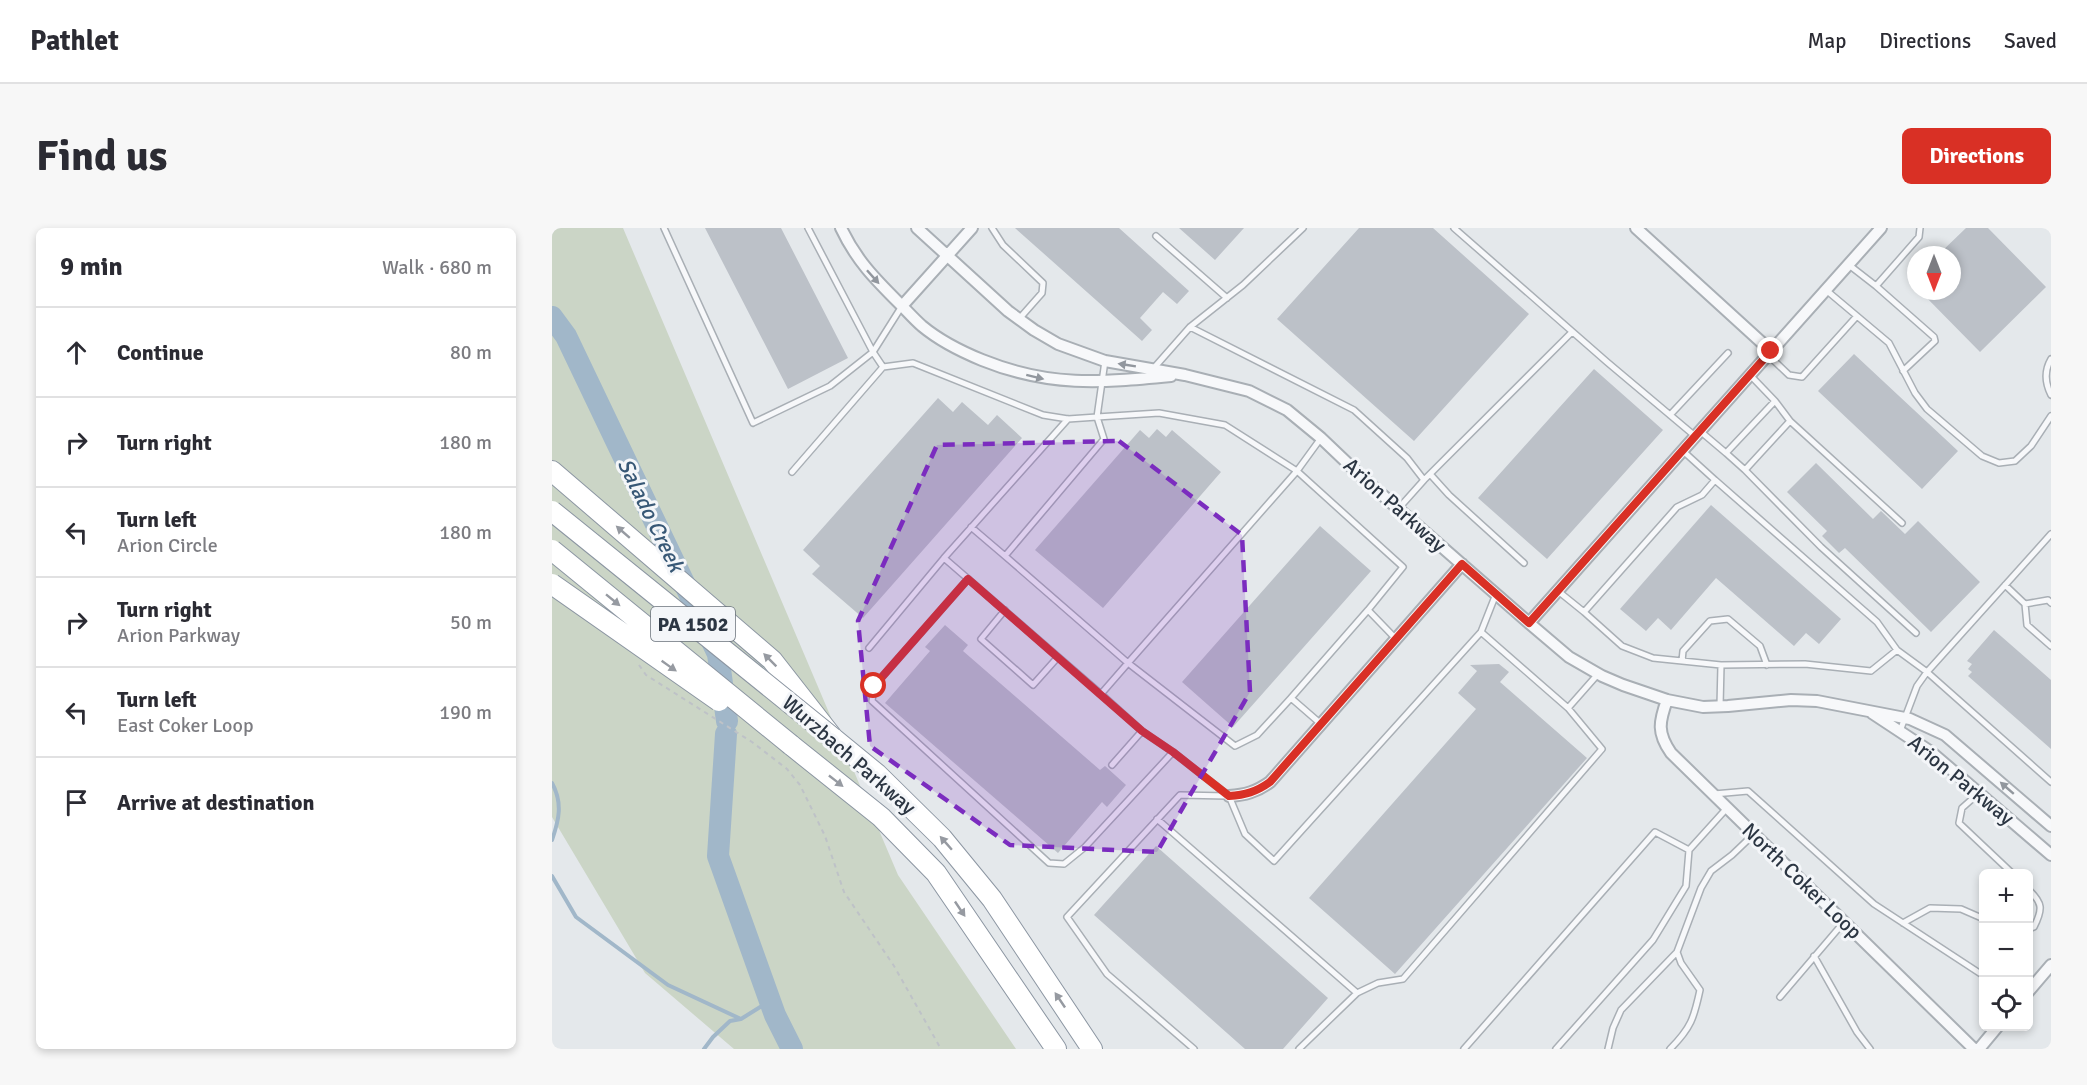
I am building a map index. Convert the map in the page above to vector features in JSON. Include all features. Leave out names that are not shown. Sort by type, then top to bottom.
[{"type":"highway","points":[[552,471],[772,660],[833,738]]},
{"type":"highway","name":"Wurzbach Parkway","points":[[552,511],[877,774],[942,838],[992,899],[1092,1049]]},
{"type":"highway","name":"Wurzbach Parkway","points":[[552,550],[881,817],[936,873],[1056,1049]]},
{"type":"highway","points":[[552,584],[717,700],[791,746]]},
{"type":"street","name":"Arion Parkway","points":[[841,228],[870,275],[922,326],[957,350],[1005,370],[1046,379],[1103,381],[1185,375]]},
{"type":"street","points":[[902,306],[972,228]]},
{"type":"street","points":[[1636,228],[1770,353]]},
{"type":"street","points":[[1529,623],[1881,228]]},
{"type":"street","name":"Arion Parkway","points":[[919,229],[946,256],[1019,319],[1058,344],[1105,361],[1185,375],[1249,391],[1287,410],[1569,657],[1598,674],[1623,686],[1667,700],[1703,707],[1791,700],[1817,701],[1905,718],[1945,735],[2051,826]]},
{"type":"street","points":[[1229,796],[1257,791],[1270,782],[1462,564]]},
{"type":"street","name":"North Coker Loop","points":[[1667,700],[1660,720],[1664,744],[1671,753],[1974,1049]]},
{"type":"street","name":"Arion Parkway","points":[[1867,710],[1931,752],[2051,855]]},
{"type":"street","points":[[2033,986],[2051,965]]},
{"type":"street","points":[[1979,1049],[1994,1031]]},
{"type":"lane","points":[[664,228],[753,423],[830,386],[873,352],[902,306]]},
{"type":"lane","points":[[808,228],[883,367]]},
{"type":"lane","points":[[992,228],[1004,245],[1042,283],[1042,293],[1019,319]]},
{"type":"lane","points":[[1153,369],[1190,327],[1227,298],[1304,228]]},
{"type":"lane","points":[[1454,228],[1670,415],[1726,453],[1821,547],[1916,633]]},
{"type":"lane","points":[[1876,286],[1919,237],[1920,228]]},
{"type":"lane","points":[[1156,236],[1227,298]]},
{"type":"lane","points":[[1849,265],[1934,337],[1935,341],[1904,371]]},
{"type":"lane","points":[[1826,290],[1889,343],[1915,393],[1927,409],[1982,456],[1999,463],[2014,461],[2031,446],[2051,416]]},
{"type":"lane","points":[[1770,353],[1789,375],[1803,377],[1857,316]]},
{"type":"lane","points":[[1190,327],[1354,410],[1407,458],[1424,480]]},
{"type":"lane","points":[[1399,509],[1424,480],[1572,332]]},
{"type":"lane","points":[[1670,415],[1728,353]]},
{"type":"lane","points":[[2051,359],[2047,366],[2045,384],[2051,395]]},
{"type":"lane","points":[[1005,556],[1104,439],[1097,417],[1105,361]]},
{"type":"lane","points":[[792,472],[883,367],[913,363],[1043,415],[1068,419],[1159,412],[1225,425],[1297,471],[1403,567],[1257,735],[1235,746],[1128,663],[971,527]]},
{"type":"lane","points":[[1750,375],[1775,401],[1790,421],[1902,523]]},
{"type":"lane","points":[[1726,453],[1775,401]]},
{"type":"lane","points":[[868,648],[971,527],[1068,419]]},
{"type":"lane","points":[[1745,470],[1790,421]]},
{"type":"lane","points":[[1101,694],[1297,471],[1321,438]]},
{"type":"lane","points":[[1683,451],[1876,622],[1897,650],[1927,672],[2051,782]]},
{"type":"lane","points":[[1430,474],[1449,495],[1524,563]]},
{"type":"lane","points":[[1584,612],[1677,507],[1702,495],[1715,480]]},
{"type":"lane","points":[[1900,731],[1917,686],[1927,672],[2051,534]]},
{"type":"lane","points":[[944,558],[1142,731],[1229,796],[1245,834],[1274,861],[1481,632],[1496,594]]},
{"type":"lane","points":[[968,579],[874,686],[872,701],[1049,863],[1064,864],[1085,847],[1173,752]]},
{"type":"lane","points":[[2005,585],[2025,604],[2027,625],[2051,646]]},
{"type":"lane","points":[[1558,591],[1623,646],[1653,658],[1721,665],[1805,664],[1871,671],[1897,650]]},
{"type":"lane","points":[[2025,604],[2048,600],[2051,603]]},
{"type":"lane","points":[[1005,610],[981,639],[1033,685],[1058,657]]},
{"type":"lane","points":[[1368,610],[1396,639]]},
{"type":"lane","points":[[1682,661],[1683,651],[1710,621],[1728,620],[1760,646],[1767,664]]},
{"type":"lane","points":[[1299,1049],[1357,993],[1378,983],[1403,979],[1602,749],[1568,708],[1481,632]]},
{"type":"lane","points":[[1720,706],[1721,665]]},
{"type":"lane","points":[[1568,708],[1598,674]]},
{"type":"lane","points":[[1291,698],[1321,724]]},
{"type":"lane","points":[[1112,765],[1142,731]]},
{"type":"lane","points":[[1713,794],[1748,791],[1874,904],[1979,973]]},
{"type":"lane","points":[[1979,794],[1962,808],[1959,823],[2009,869]]},
{"type":"lane","points":[[1194,1049],[1107,974],[1067,916],[1180,795],[1229,796]]},
{"type":"lane","points":[[1556,1049],[1653,940],[1686,886],[1689,850],[1727,808]]},
{"type":"lane","points":[[1157,819],[1357,993]]},
{"type":"lane","points":[[1464,1049],[1654,832],[1689,850]]},
{"type":"lane","points":[[1608,1049],[1613,1028],[1621,1010],[1677,952],[1701,888],[1711,871],[1754,834]]},
{"type":"lane","points":[[2033,894],[2038,898],[2041,912],[2033,927]]},
{"type":"lane","points":[[1903,923],[1930,908],[1961,909],[1979,917]]},
{"type":"lane","points":[[1780,997],[1844,922]]},
{"type":"lane","points":[[1670,1049],[1683,1036],[1694,1018],[1700,990],[1681,963],[1677,952]]},
{"type":"lane","points":[[1814,956],[1857,1032],[1870,1049]]},
{"type":"path","points":[[813,811],[835,861],[839,882],[844,892],[894,966],[941,1049]]},
{"type":"highlighted area","points":[[1119,441],[1242,535],[1250,692],[1157,852],[1010,845],[870,746],[858,621],[937,445]]},
{"type":"green space","points":[[552,228],[623,228],[898,875],[1016,1049],[734,1049],[645,973],[552,817]]},
{"type":"building","points":[[705,228],[781,228],[848,358],[788,389]]},
{"type":"building","points":[[1015,228],[1119,228],[1189,291],[1177,304],[1163,292],[1140,318],[1152,330],[1142,341]]},
{"type":"building","points":[[1179,228],[1244,228],[1215,260]]},
{"type":"building","points":[[1359,228],[1433,228],[1529,314],[1414,441],[1277,319]]},
{"type":"building","points":[[1966,228],[1988,228],[2046,287],[1980,352],[1929,300],[1961,300],[1961,246],[1947,246]]},
{"type":"building","points":[[1854,354],[1958,451],[1922,489],[1818,391]]},
{"type":"building","points":[[1594,369],[1663,430],[1547,559],[1478,498]]},
{"type":"building","points":[[938,398],[953,412],[962,402],[988,425],[997,415],[1022,438],[863,618],[812,574],[820,566],[803,550]]},
{"type":"building","points":[[1157,429],[1166,437],[1172,430],[1221,472],[1103,608],[1035,550],[1140,430],[1149,438]]},
{"type":"building","points":[[1816,463],[1873,519],[1881,511],[1905,534],[1918,521],[1980,582],[1931,632],[1845,548],[1839,553],[1822,536],[1827,531],[1787,492]]},
{"type":"building","points":[[1711,505],[1841,619],[1819,644],[1806,633],[1794,646],[1716,578],[1671,630],[1658,618],[1646,631],[1620,609]]},
{"type":"building","points":[[1320,526],[1371,571],[1233,727],[1182,682]]},
{"type":"building","points":[[945,625],[968,645],[963,651],[1100,770],[1105,766],[1126,785],[1107,807],[1102,802],[1058,853],[885,703],[930,651],[925,647]]},
{"type":"building","points":[[1994,630],[2051,680],[2051,749],[1968,676],[1972,672],[1968,669],[1972,664],[1967,661]]},
{"type":"building","points":[[1499,664],[1509,672],[1500,682],[1587,758],[1395,974],[1309,898],[1476,709],[1458,693],[1477,671],[1470,665]]},
{"type":"building","points":[[1156,846],[1328,998],[1283,1049],[1245,1049],[1094,915]]},
{"type":"waterway","name":"Salado Creek","points":[[552,317],[566,336],[718,654],[727,721]]},
{"type":"waterway","name":"Salado Creek","points":[[726,734],[718,856],[775,1015],[792,1049]]},
{"type":"waterway","points":[[552,783],[559,805],[552,840]]},
{"type":"waterway","points":[[552,876],[576,917],[668,985],[741,1019]]},
{"type":"waterway","points":[[704,1049],[730,1021],[741,1019],[770,1001]]},
{"type":"route","points":[[874,686],[968,579],[1142,731],[1229,796],[1257,791],[1270,782],[1462,564],[1529,623],[1771,351]]}]
